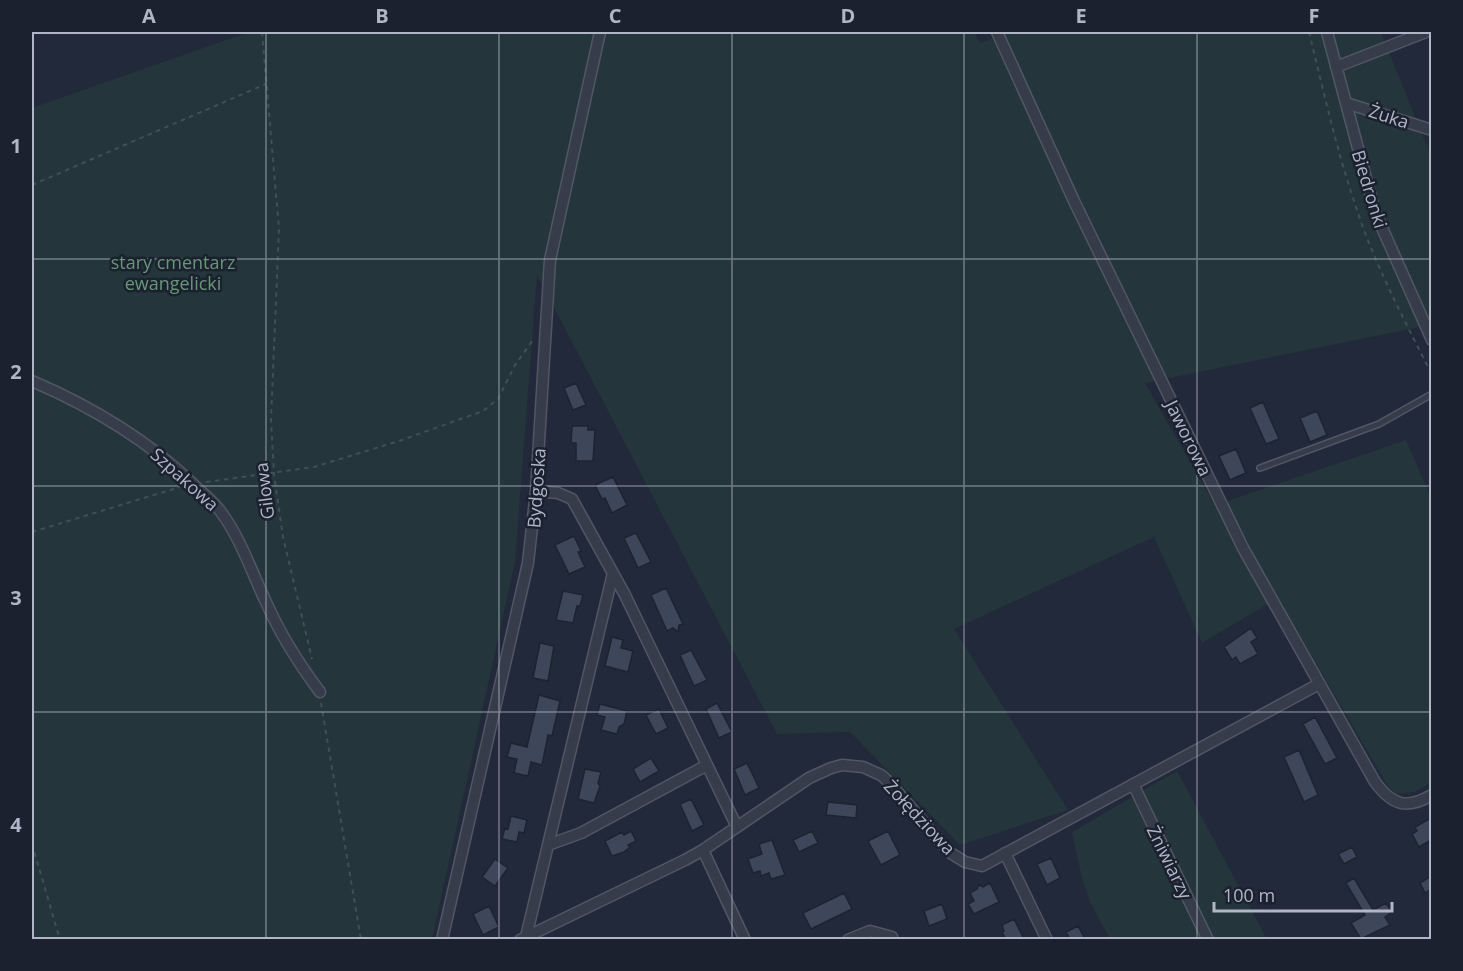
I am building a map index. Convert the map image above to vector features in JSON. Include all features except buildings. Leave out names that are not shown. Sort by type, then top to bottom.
[{"type":"street","name":"Bydgoska","points":[[442,939],[528,563],[536,491],[545,331],[554,239],[600,32]]},
{"type":"street","name":"Jaworowa","points":[[997,32],[1074,201],[1243,548],[1319,684],[1383,792],[1397,803],[1406,804],[1427,798]]},
{"type":"street","name":"Biedronki","points":[[1327,32],[1375,212],[1431,340]]},
{"type":"street","points":[[1336,67],[1426,32]]},
{"type":"street","name":"Żuka","points":[[1346,103],[1431,130]]},
{"type":"street","name":"Szpakowa","points":[[32,381],[58,392],[124,429],[163,456],[222,512],[296,660],[320,692]]},
{"type":"street","points":[[536,491],[558,493],[572,499],[613,573],[737,827]]},
{"type":"street","points":[[523,938],[548,846],[613,573]]},
{"type":"street","name":"Żołędziowa","points":[[523,938],[703,850],[820,772],[842,765],[853,765],[873,771],[889,782],[949,852],[965,862],[982,866],[1319,684]]},
{"type":"street","points":[[548,846],[581,833],[707,765]]},
{"type":"street","name":"Żniwiarzy","points":[[1133,784],[1208,939]]},
{"type":"street","points":[[703,850],[745,939]]},
{"type":"street","points":[[1005,853],[1047,939]]},
{"type":"street","points":[[848,939],[870,931],[893,939]]},
{"type":"lane","points":[[1260,468],[1379,424],[1431,394]]},
{"type":"path","name":"Gilowa","points":[[262,32],[279,229],[271,418],[274,474],[283,537],[312,659]]},
{"type":"path","points":[[32,185],[267,84]]},
{"type":"path","points":[[32,532],[192,483],[274,474],[324,464],[399,441],[483,411],[498,399],[528,345],[545,331]]},
{"type":"path","points":[[320,692],[361,939]]},
{"type":"path","points":[[32,844],[60,939]]},
{"type":"green space","name":"stary cmentarz ewangelicki","points":[[249,32],[974,32],[980,43],[1008,32],[1389,32],[1382,35],[1431,156],[1431,327],[1430,325],[1145,383],[1217,509],[1233,499],[1406,440],[1431,498],[1431,783],[1414,792],[1396,794],[1386,783],[1278,598],[1202,643],[1154,537],[954,629],[1068,810],[960,845],[850,732],[777,734],[537,275],[515,562],[432,939],[32,939],[32,108]]},
{"type":"green space","points":[[1177,771],[1267,939],[1110,939],[1090,902],[1072,832]]}]
